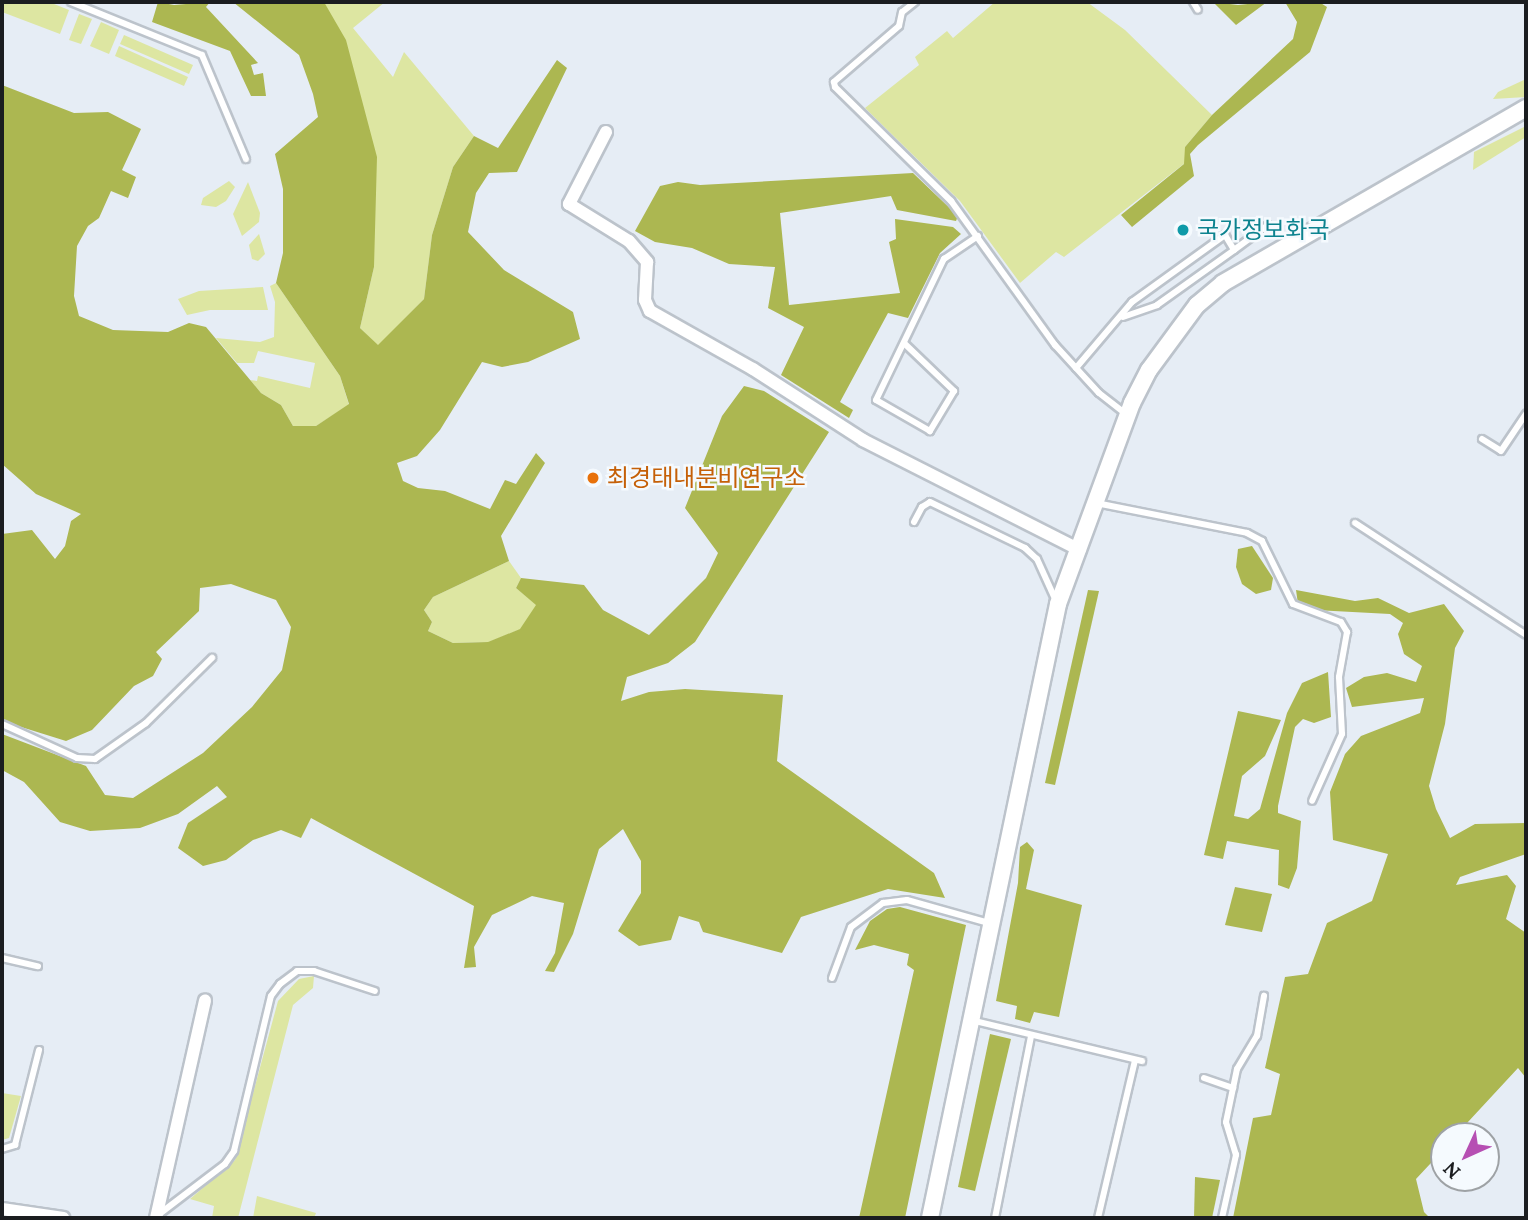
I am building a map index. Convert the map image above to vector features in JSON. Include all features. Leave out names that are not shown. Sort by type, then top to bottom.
[{"type":"street","points":[[930,1218],[989,923],[1059,604],[1128,415],[1174,335],[1223,283],[1526,108]]},
{"type":"street","points":[[607,132],[569,204],[629,242],[647,262],[645,299],[650,311],[753,369],[863,440],[1080,550]]},
{"type":"street","points":[[156,1217],[205,1000]]},
{"type":"street","points":[[2,1209],[63,1218]]},
{"type":"lane","points":[[71,2],[202,55],[246,159]]},
{"type":"lane","points":[[915,2],[902,12],[899,26],[834,82],[835,87],[951,201],[1076,368],[1128,415]]},
{"type":"lane","points":[[1193,2],[1198,10]]},
{"type":"lane","points":[[1121,317],[1157,305],[1268,225]]},
{"type":"lane","points":[[1076,368],[1132,302],[1225,235],[1234,250]]},
{"type":"lane","points":[[905,344],[954,391],[930,431],[876,400],[944,259],[978,236]]},
{"type":"lane","points":[[1482,439],[1502,452],[1526,414]]},
{"type":"lane","points":[[914,522],[930,502],[1025,548],[1037,559],[1048,590],[1059,604]]},
{"type":"lane","points":[[1096,503],[1247,533],[1262,541],[1293,604],[1341,622],[1347,632],[1339,677],[1342,734],[1312,801]]},
{"type":"lane","points":[[1355,523],[1526,635]]},
{"type":"lane","points":[[2,724],[77,758],[95,760],[129,738],[212,658]]},
{"type":"lane","points":[[832,978],[851,927],[883,903],[907,900],[989,923]]},
{"type":"lane","points":[[2,958],[38,966]]},
{"type":"lane","points":[[156,1217],[225,1164],[234,1151],[271,996],[280,984],[297,971],[314,971],[375,991]]},
{"type":"lane","points":[[1222,1218],[1236,1155],[1226,1122],[1237,1069],[1257,1035],[1264,996]]},
{"type":"lane","points":[[969,1019],[1138,1060],[1098,1218]]},
{"type":"lane","points":[[995,1218],[1031,1036]]},
{"type":"lane","points":[[2,1150],[15,1145],[39,1050]]},
{"type":"lane","points":[[1204,1078],[1233,1088]]},
{"type":"green space","points":[[2,2],[49,2],[69,10],[60,34],[2,12]]},
{"type":"green space","points":[[158,2],[174,5],[210,2],[206,7],[258,63],[251,65],[254,75],[263,73],[266,96],[251,96],[230,51],[152,22]]},
{"type":"green space","points":[[233,2],[324,2],[346,40],[377,157],[374,267],[360,328],[378,345],[424,299],[432,235],[453,167],[474,136],[498,148],[557,60],[567,68],[517,172],[489,173],[476,193],[468,232],[504,270],[573,312],[580,339],[528,362],[502,367],[482,362],[440,430],[417,456],[397,463],[403,481],[418,488],[445,491],[490,509],[505,480],[516,484],[536,453],[545,463],[501,536],[509,561],[433,597],[424,610],[432,622],[428,631],[453,643],[488,642],[520,629],[536,605],[516,588],[521,578],[584,585],[603,610],[649,635],[706,578],[718,553],[685,508],[722,416],[744,386],[764,391],[829,432],[695,642],[668,663],[627,677],[621,701],[649,692],[685,689],[783,695],[777,761],[934,873],[945,898],[888,889],[801,917],[782,953],[703,932],[699,922],[679,916],[671,940],[639,946],[618,931],[641,893],[641,861],[623,829],[599,849],[573,934],[554,972],[545,971],[555,953],[564,903],[532,896],[492,915],[474,947],[476,967],[464,968],[474,906],[311,818],[301,838],[281,830],[253,840],[226,860],[203,866],[178,848],[188,823],[227,797],[217,786],[178,814],[140,828],[90,831],[60,822],[24,782],[2,770],[2,734],[86,766],[105,795],[133,798],[203,753],[252,707],[282,670],[291,627],[276,600],[231,584],[200,588],[199,611],[156,652],[162,659],[153,676],[134,686],[92,730],[66,741],[2,721],[2,534],[32,530],[55,559],[65,546],[71,521],[81,514],[36,494],[2,464],[2,85],[74,113],[108,112],[141,129],[122,170],[136,177],[128,198],[111,191],[99,218],[88,226],[77,246],[74,296],[79,316],[113,330],[168,332],[189,323],[206,327],[261,393],[281,405],[293,426],[316,426],[349,404],[340,376],[276,283],[283,253],[283,189],[275,154],[318,117],[313,94],[299,55]]},
{"type":"green space","points":[[324,2],[385,2],[353,28],[393,77],[404,52],[474,136],[453,167],[432,235],[424,299],[378,346],[360,328],[374,267]]},
{"type":"green space","points":[[995,2],[1087,2],[1125,30],[1212,115],[1185,147],[1185,163],[1064,257],[1056,252],[1020,283],[960,201],[865,108],[919,65],[915,57],[947,31],[953,38]]},
{"type":"green space","points":[[1213,2],[1238,5],[1267,2],[1236,25]]},
{"type":"green space","points":[[1285,2],[1319,2],[1327,7],[1310,52],[1198,145],[1190,154],[1194,176],[1132,227],[1121,215],[1184,164],[1185,147],[1212,115],[1293,39],[1297,22]]},
{"type":"green space","points":[[79,14],[92,19],[81,44],[69,40]]},
{"type":"green space","points":[[101,22],[119,30],[109,54],[90,46]]},
{"type":"green space","points":[[124,35],[193,65],[189,74],[120,44]]},
{"type":"green space","points":[[119,46],[188,77],[184,86],[115,56]]},
{"type":"green space","points":[[1526,79],[1526,97],[1493,99],[1498,92]]},
{"type":"green space","points":[[1526,126],[1526,137],[1473,170],[1474,152]]},
{"type":"green space","points":[[913,173],[958,216],[956,221],[897,210],[891,196],[780,213],[789,305],[900,293],[889,242],[896,239],[895,219],[953,227],[961,234],[940,253],[908,318],[888,313],[840,402],[853,410],[849,418],[781,375],[804,327],[768,308],[775,267],[729,264],[692,248],[655,242],[635,231],[660,186],[678,182],[700,185]]},
{"type":"green space","points":[[229,181],[235,187],[226,201],[216,207],[201,205],[203,198]]},
{"type":"green space","points":[[248,182],[260,213],[259,222],[242,236],[233,214]]},
{"type":"green space","points":[[259,234],[265,254],[258,261],[252,259],[249,245]]},
{"type":"green space","points":[[276,283],[340,376],[349,405],[316,426],[293,426],[281,405],[261,393],[250,380],[257,381],[258,376],[310,388],[315,363],[258,351],[254,363],[237,363],[216,338],[260,342],[274,337],[275,302],[270,286]]},
{"type":"green space","points":[[263,287],[268,310],[210,310],[187,315],[178,299],[199,291]]},
{"type":"green space","points":[[1252,546],[1273,578],[1271,590],[1256,594],[1242,584],[1236,567],[1238,549]]},
{"type":"green space","points":[[509,561],[521,578],[516,588],[537,605],[521,629],[489,642],[453,643],[428,631],[432,622],[424,610],[433,597]]},
{"type":"green space","points":[[1088,590],[1099,591],[1055,785],[1045,783]]},
{"type":"green space","points":[[1296,590],[1355,601],[1378,598],[1409,613],[1444,604],[1464,631],[1455,648],[1445,724],[1429,786],[1436,809],[1450,838],[1475,824],[1526,823],[1526,854],[1460,877],[1456,885],[1507,875],[1516,886],[1506,919],[1526,933],[1526,1078],[1518,1068],[1468,1122],[1430,1122],[1430,1164],[1416,1179],[1424,1212],[1430,1218],[1233,1218],[1253,1118],[1271,1115],[1280,1074],[1265,1068],[1285,977],[1308,974],[1327,923],[1372,901],[1388,854],[1333,840],[1330,792],[1345,754],[1361,736],[1420,713],[1424,698],[1352,707],[1346,688],[1364,677],[1387,673],[1416,682],[1422,666],[1404,654],[1398,634],[1403,623],[1390,614],[1315,610],[1298,604]]},
{"type":"green space","points":[[1328,672],[1331,717],[1314,723],[1303,719],[1295,727],[1278,806],[1278,813],[1301,821],[1297,868],[1289,889],[1278,885],[1279,850],[1227,841],[1223,859],[1204,855],[1238,711],[1281,720],[1265,756],[1242,776],[1234,816],[1248,819],[1260,809],[1287,713],[1302,683]]},
{"type":"green space","points":[[1027,842],[1034,850],[1026,889],[1082,905],[1059,1017],[1034,1012],[1030,1023],[1015,1019],[1017,1006],[996,1001],[1018,883],[1020,847]]},
{"type":"green space","points":[[1235,887],[1272,894],[1262,932],[1225,925]]},
{"type":"green space","points":[[900,907],[966,925],[905,1218],[859,1218],[914,970],[907,965],[909,954],[874,945],[855,950],[870,921],[887,909]]},
{"type":"green space","points":[[314,976],[313,988],[293,1005],[238,1218],[212,1218],[214,1206],[190,1199],[235,1160],[278,1001],[299,979]]},
{"type":"green space","points":[[990,1034],[1011,1039],[975,1191],[958,1187]]},
{"type":"green space","points":[[2,1093],[21,1096],[9,1138],[2,1140]]},
{"type":"green space","points":[[1195,1177],[1220,1180],[1212,1218],[1194,1218]]},
{"type":"green space","points":[[257,1196],[316,1213],[314,1218],[253,1218]]},
{"type":"place","name":"국가정보화국","points":[[1183,230]]},
{"type":"place","name":"최경태내분비연구소","points":[[593,478]]}]
